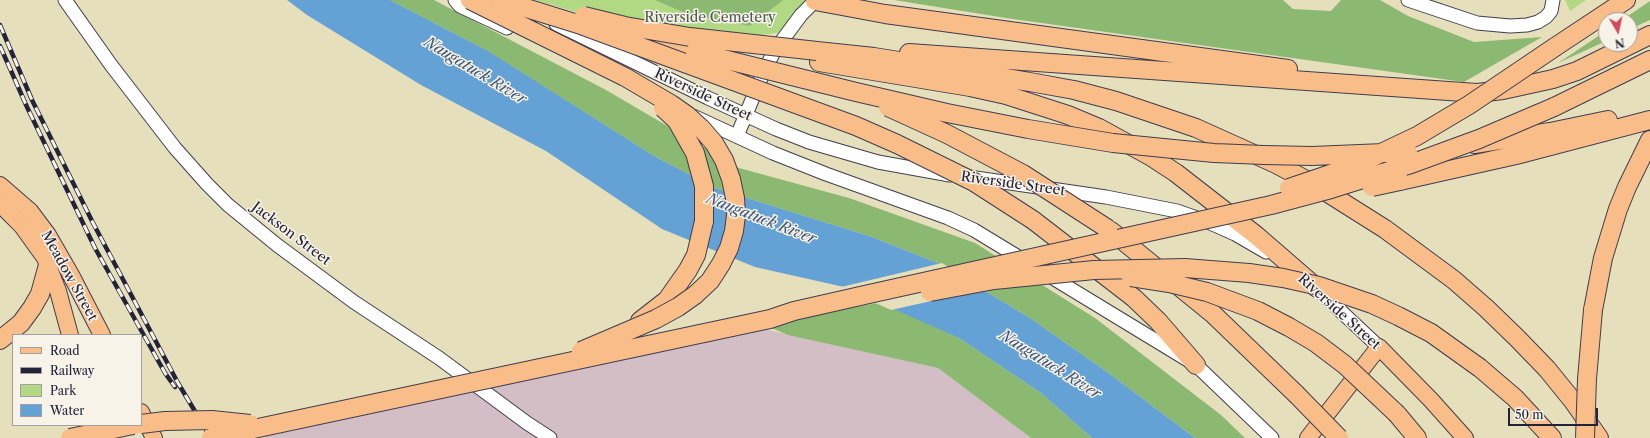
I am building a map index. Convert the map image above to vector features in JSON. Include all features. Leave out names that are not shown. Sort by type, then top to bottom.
[{"type":"highway","points":[[458,0],[646,95],[663,107],[677,121],[690,142],[701,170],[705,204],[701,239],[696,255],[688,270],[670,296],[651,314],[633,326],[542,367]]},
{"type":"highway","points":[[212,438],[542,367],[656,319],[678,307],[695,295],[710,280],[721,264],[729,248],[736,220],[735,198],[731,179],[724,160],[714,143],[701,128],[688,116],[650,91],[625,77],[470,0]]},
{"type":"highway","points":[[500,0],[581,25],[870,132],[974,182],[1033,220],[1134,298],[1158,322],[1196,365]]},
{"type":"highway","points":[[523,0],[625,26],[701,38],[816,53],[874,57],[1074,90],[1164,116],[1217,137],[1276,164],[1312,183],[1380,225],[1454,280],[1486,308],[1546,369],[1573,401],[1599,438]]},
{"type":"highway","points":[[816,0],[885,14],[1449,92]]},
{"type":"highway","points":[[1236,212],[1263,197],[1354,166],[1411,139],[1458,112],[1626,0]]},
{"type":"highway","points":[[581,25],[856,92],[1028,129],[1113,143],[1163,149],[1214,153],[1304,156],[1408,152],[1456,147],[1550,132],[1650,110]]},
{"type":"highway","points":[[816,53],[1477,93],[1503,90],[1553,79],[1582,68],[1650,35]]},
{"type":"highway","points":[[816,53],[1006,95],[1068,115],[1099,128],[1150,156],[1182,178],[1257,236],[1325,296]]},
{"type":"highway","points":[[770,319],[794,311],[1303,196],[1401,167],[1479,139],[1554,107],[1650,60]]},
{"type":"highway","points":[[856,92],[947,134],[1022,174],[1108,229],[1213,314],[1339,438]]},
{"type":"highway","points":[[212,438],[770,319],[1075,250],[1400,181],[1516,155],[1650,120]]},
{"type":"highway","points":[[1585,438],[1587,372],[1593,310],[1603,258],[1618,209],[1649,141]]},
{"type":"highway","points":[[0,340],[21,323],[32,308],[40,294],[48,264]]},
{"type":"highway","points":[[770,319],[798,317],[976,284],[1048,274],[1144,268],[1208,269],[1283,278],[1319,286],[1349,295],[1418,326],[1456,350],[1480,368],[1515,398],[1552,438]]},
{"type":"highway","points":[[770,319],[798,317],[950,288],[1018,278],[1082,274],[1150,279],[1220,296],[1258,311],[1316,343],[1345,365],[1371,388],[1397,414],[1417,438]]},
{"type":"highway","points":[[0,350],[12,349]]},
{"type":"highway","points":[[142,424],[212,420],[272,426]]},
{"type":"highway","points":[[124,426],[130,438]]},
{"type":"highway","points":[[70,438],[128,426]]},
{"type":"main road","name":"Meadow Street","points":[[0,185],[30,211],[48,235],[71,275],[101,334]]},
{"type":"main road","name":"Meadow Street","points":[[0,204],[12,215],[31,237],[48,264],[58,291],[70,334]]},
{"type":"main road","points":[[1308,438],[1379,347]]},
{"type":"main road","name":"Riverside Street","points":[[1379,347],[1431,400],[1465,438]]},
{"type":"main road","points":[[142,414],[154,438]]},
{"type":"main road","points":[[104,426],[110,438]]},
{"type":"street","name":"Jackson Street","points":[[65,0],[170,143],[195,172],[228,205],[262,234],[354,302],[439,358],[527,423],[550,438]]},
{"type":"street","name":"Riverside Street","points":[[455,0],[460,6],[773,153],[826,174],[948,218],[974,230],[1196,365],[1272,438]]},
{"type":"street","name":"Riverside Street","points":[[511,0],[556,24],[746,116],[809,142],[878,162],[916,170],[1106,197],[1177,211],[1208,222],[1257,246],[1301,276],[1325,296],[1379,347]]},
{"type":"street","points":[[737,136],[764,71],[775,50],[801,15],[816,0]]},
{"type":"street","points":[[1408,0],[1477,23],[1510,26],[1527,25],[1538,22],[1546,17],[1551,11],[1553,1]]},
{"type":"shaded area","points":[[755,327],[938,368],[1031,438],[266,438],[263,434]]},
{"type":"green space","points":[[390,0],[434,0],[606,90],[739,168],[849,198],[975,243],[1095,318],[1221,415],[1245,438],[1195,438],[1110,374],[1030,318],[940,264],[872,237],[715,188],[654,156],[484,49]]},
{"type":"green space","name":"Riverside Cemetery","points":[[535,0],[816,0],[789,31],[749,37],[625,26]]},
{"type":"green space","points":[[655,0],[783,0],[750,26],[685,13]]},
{"type":"green space","points":[[894,0],[1283,0],[1293,9],[1331,11],[1341,0],[1380,0],[1408,16],[1474,42],[1542,37],[1464,82],[1006,18]]},
{"type":"green space","points":[[1565,0],[1586,0],[1570,11]]},
{"type":"green space","points":[[1650,1],[1650,20],[1638,25],[1638,12],[1634,12]]},
{"type":"green space","points":[[1598,36],[1598,45],[1558,63]]},
{"type":"green space","points":[[883,302],[959,338],[1041,393],[1092,438],[1031,438],[938,368],[788,335],[750,319],[790,319]]},
{"type":"water","name":"Naugatuck River","points":[[287,0],[390,0],[488,51],[654,156],[715,188],[872,237],[940,264],[1030,318],[1110,374],[1195,438],[1092,438],[1041,393],[959,338],[844,287],[755,267],[662,229],[546,151],[421,85],[307,15]]},
{"type":"pier","points":[[942,263],[987,291],[954,296],[891,310],[844,289],[837,288]]},
{"type":"railway","points":[[0,25],[32,100],[93,223],[178,383],[211,438]]},
{"type":"railway","points":[[0,46],[27,107],[95,248],[165,373],[175,387]]}]
